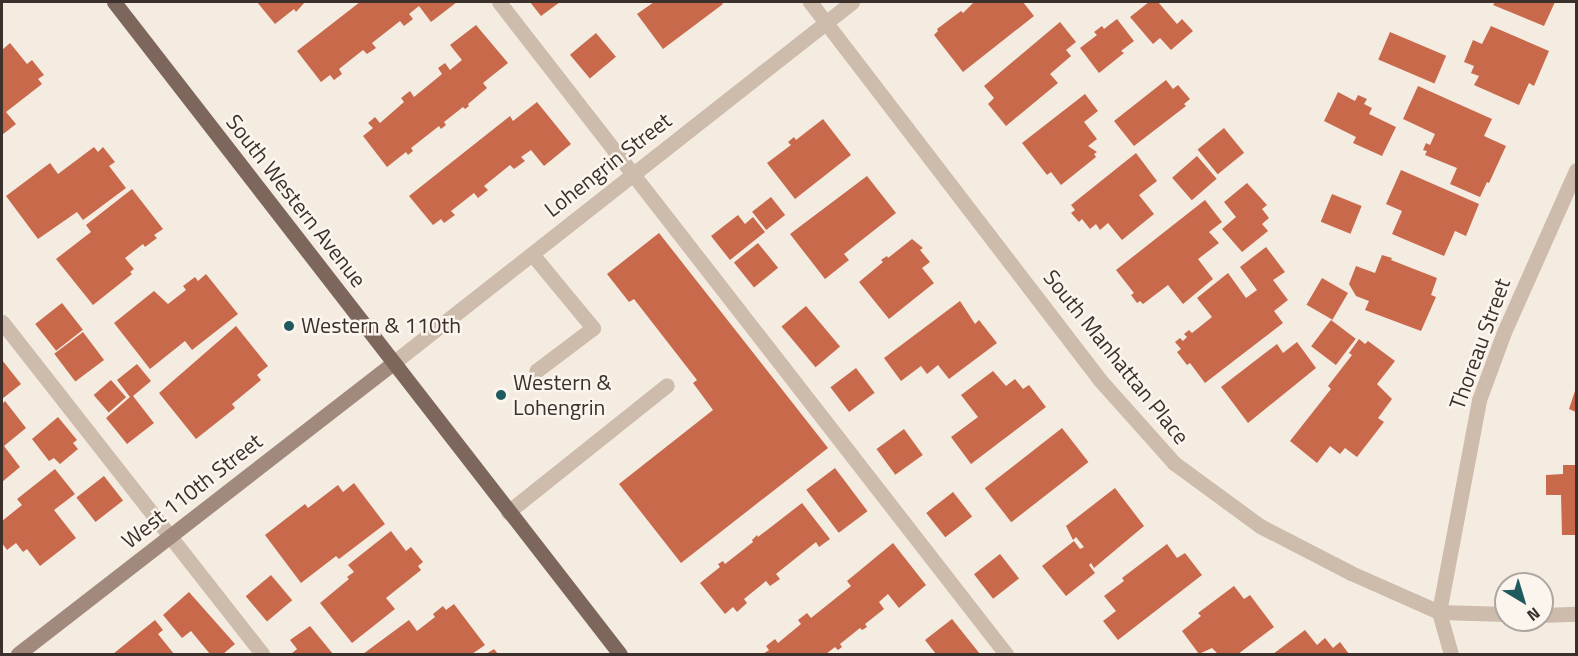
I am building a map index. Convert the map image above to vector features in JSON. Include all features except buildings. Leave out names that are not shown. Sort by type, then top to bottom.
[{"type":"main road","name":"South Western Avenue","points":[[114,2],[620,654]]},
{"type":"street","points":[[499,2],[1006,654]]},
{"type":"street","name":"South Manhattan Place","points":[[810,2],[1099,379],[1173,463],[1260,526],[1351,573],[1439,612]]},
{"type":"street","name":"Lohengrin Street","points":[[393,363],[852,2]]},
{"type":"street","name":"Thoreau Street","points":[[1439,612],[1479,400],[1504,332],[1576,170]]},
{"type":"street","points":[[532,254],[593,328],[536,371]]},
{"type":"street","points":[[2,322],[262,654]]},
{"type":"street","name":"West 110th Street","points":[[18,654],[393,363]]},
{"type":"street","points":[[508,512],[667,385]]},
{"type":"street","points":[[1451,654],[1439,612],[1494,614]]},
{"type":"street","points":[[1554,615],[1576,614]]},
{"type":"place","name":"Western & 110th","points":[[289,326]]},
{"type":"place","name":"Western & Lohengrin","points":[[501,395]]}]
